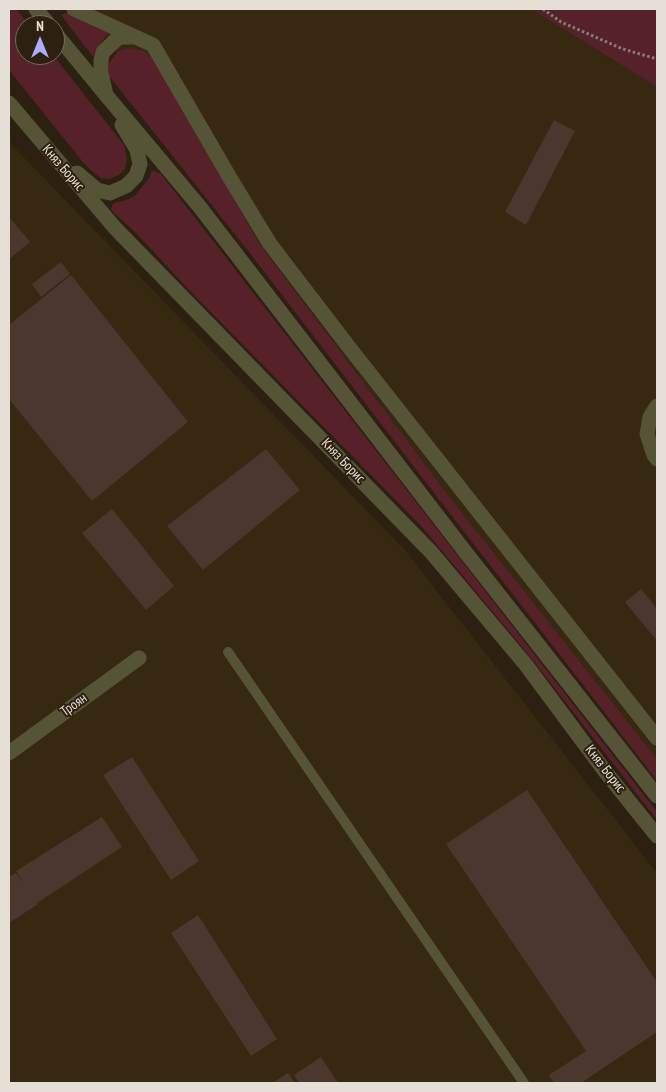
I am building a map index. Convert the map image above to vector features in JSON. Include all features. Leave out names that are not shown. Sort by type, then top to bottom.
[{"type":"street","points":[[74,9],[153,44],[270,244],[657,738]]},
{"type":"street","points":[[9,111],[43,145],[97,190],[110,193],[126,186],[136,176],[140,164],[137,150],[106,95],[101,73],[101,60],[103,52],[119,37],[137,37]]},
{"type":"street","name":"Княз Борис","points":[[65,45],[199,206],[463,550],[657,796]]},
{"type":"street","name":"Княз Борис","points":[[9,103],[115,228],[431,552],[526,666],[604,770],[657,836]]},
{"type":"street","points":[[657,406],[650,418],[647,434],[657,459]]},
{"type":"street","name":"Троян","points":[[9,753],[139,658]]},
{"type":"lane","points":[[228,652],[524,1083]]},
{"type":"path","points":[[543,9],[561,22],[623,49],[657,59]]},
{"type":"shaded area","points":[[9,9],[16,9],[21,15],[15,15],[15,65],[61,65],[124,145],[127,157],[125,169],[119,175],[109,179],[101,178],[93,172],[9,70]]},
{"type":"shaded area","points":[[86,9],[531,9],[657,87],[657,782],[421,469],[189,155]]},
{"type":"shaded area","points":[[531,9],[657,9],[657,87]]},
{"type":"shaded area","points":[[68,12],[109,33],[96,49],[93,57],[65,20],[65,15],[61,15]]},
{"type":"shaded area","points":[[131,48],[144,51],[153,59],[260,245],[450,498],[657,759],[657,780],[249,252],[109,76],[109,63],[118,51]]},
{"type":"shaded area","points":[[9,142],[404,549],[657,873],[657,1083],[9,1083]]},
{"type":"shaded area","points":[[152,170],[161,174],[657,812],[657,820],[532,659],[423,528],[193,294],[135,232],[111,210],[113,203],[135,196],[149,178]]},
{"type":"building","points":[[554,120],[575,131],[526,225],[505,212]]},
{"type":"building","points":[[9,217],[30,242],[9,259]]},
{"type":"building","points":[[61,262],[70,274],[41,297],[32,284]]},
{"type":"building","points":[[71,275],[188,422],[92,501],[9,399],[9,325]]},
{"type":"building","points":[[266,449],[300,490],[203,570],[167,526]]},
{"type":"building","points":[[112,509],[174,586],[146,610],[82,533]]},
{"type":"building","points":[[641,589],[657,609],[657,641],[625,602]]},
{"type":"building","points":[[132,757],[199,861],[171,880],[103,775]]},
{"type":"building","points":[[527,790],[657,982],[657,1032],[581,1083],[554,1083],[549,1075],[586,1051],[446,844]]},
{"type":"building","points":[[102,817],[122,847],[9,923],[9,877],[16,873],[24,884],[16,871]]},
{"type":"building","points":[[198,915],[277,1039],[251,1056],[171,933]]},
{"type":"building","points":[[321,1057],[338,1083],[299,1083],[294,1075]]},
{"type":"building","points":[[288,1073],[295,1083],[272,1083]]}]
